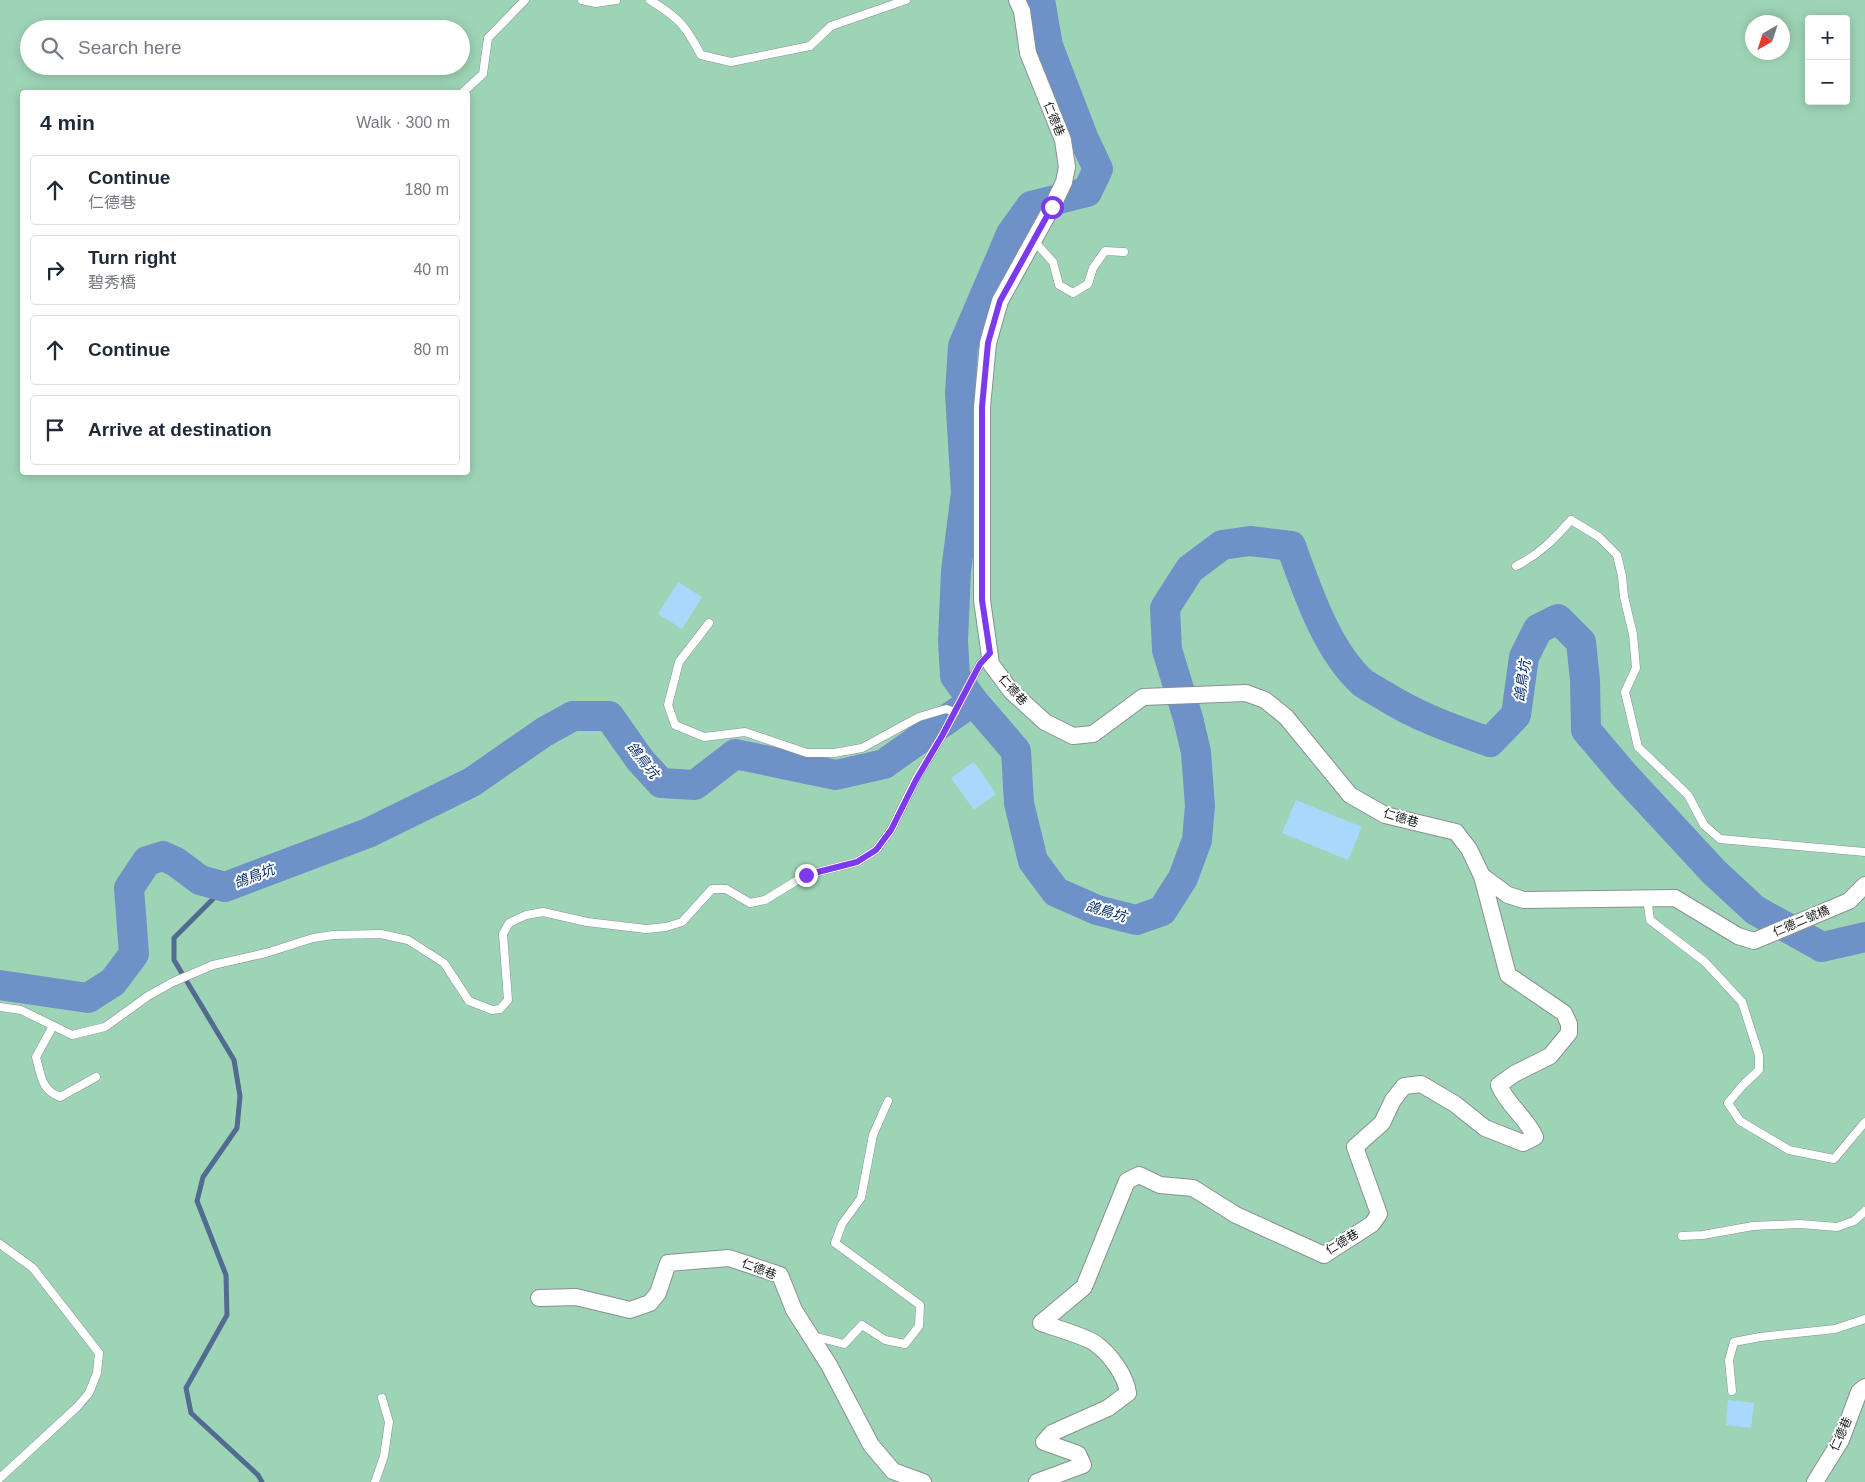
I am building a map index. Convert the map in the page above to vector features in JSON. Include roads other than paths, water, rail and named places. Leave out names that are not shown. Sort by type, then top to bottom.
[{"type":"street","name":"仁德巷","points":[[1017,0],[1022,11],[1028,53],[1063,140],[1067,167],[1064,182],[1052,207],[1000,301],[988,343],[982,407],[982,600],[985,659],[991,664],[1011,691],[1045,722],[1074,736],[1093,734],[1143,697],[1246,693],[1265,700],[1286,717],[1350,795],[1385,815],[1456,832],[1470,849],[1482,876],[1508,976],[1564,1013],[1569,1024],[1569,1032],[1550,1056],[1514,1074],[1499,1085],[1504,1096],[1530,1126],[1535,1137],[1523,1143],[1485,1128],[1455,1104],[1420,1084],[1404,1086],[1393,1100],[1382,1123],[1355,1147],[1380,1214],[1372,1224],[1324,1255],[1236,1215],[1193,1188],[1160,1185],[1139,1175],[1127,1181],[1084,1287],[1041,1322],[1096,1343],[1122,1373],[1127,1384],[1128,1393],[1108,1408],[1052,1432],[1044,1442],[1078,1454],[1083,1466],[1037,1482]]},
{"type":"street","name":"仁德巷","points":[[1482,876],[1508,895],[1524,900],[1675,898],[1738,936],[1754,942]]},
{"type":"street","name":"仁德二號橋","points":[[1754,942],[1849,901],[1865,885]]},
{"type":"street","name":"仁德巷","points":[[539,1298],[576,1297],[630,1310],[650,1302],[658,1293],[668,1263],[729,1258],[780,1275],[794,1310],[829,1365],[871,1446],[893,1471],[923,1482]]},
{"type":"street","name":"仁德巷","points":[[1815,1482],[1841,1440],[1858,1392],[1865,1387]]},
{"type":"lane","points":[[465,90],[483,74],[488,38],[525,0]]},
{"type":"lane","points":[[582,0],[596,3],[616,0]]},
{"type":"lane","points":[[650,0],[673,14],[689,32],[701,55],[731,62],[810,46],[831,26],[906,0]]},
{"type":"lane","points":[[1034,241],[1053,262],[1059,285],[1073,293],[1088,284],[1093,268],[1106,251],[1124,252]]},
{"type":"lane","points":[[1516,566],[1533,558],[1571,520],[1599,537],[1617,555],[1633,634],[1636,668],[1625,692],[1638,747],[1688,795],[1704,825],[1720,839],[1865,852]]},
{"type":"lane","points":[[709,623],[679,662],[668,705],[675,725],[704,737],[745,732],[807,753],[834,753],[862,748],[919,717],[946,709],[955,712]]},
{"type":"lane","points":[[0,1007],[21,1010],[72,1035],[105,1027],[148,996],[173,982],[213,965],[313,938],[333,935],[381,934],[408,940],[444,964],[469,1001],[492,1010],[500,1009],[508,1000],[504,934],[509,922],[526,915],[543,912],[587,922],[646,928],[666,928],[682,922],[712,889],[726,889],[750,902],[765,900],[806,875],[857,862],[876,850],[891,830],[916,780],[985,659]]},
{"type":"lane","points":[[1647,898],[1650,920],[1705,962],[1742,1002],[1759,1055],[1759,1070],[1728,1103],[1740,1121],[1789,1150],[1834,1159],[1865,1122]]},
{"type":"lane","points":[[53,1026],[36,1057],[43,1083],[50,1093],[60,1097],[96,1077]]},
{"type":"lane","points":[[811,1336],[844,1344],[862,1326],[885,1340],[905,1344],[919,1326],[920,1305],[836,1243],[842,1224],[861,1198],[873,1135],[888,1101]]},
{"type":"lane","points":[[1682,1236],[1704,1235],[1753,1226],[1800,1224],[1837,1227],[1854,1221],[1865,1211]]},
{"type":"lane","points":[[0,1244],[33,1268],[99,1353],[97,1372],[90,1393],[0,1478]]},
{"type":"lane","points":[[1732,1391],[1729,1360],[1734,1342],[1760,1337],[1836,1329],[1865,1319]]},
{"type":"lane","points":[[375,1482],[384,1456],[389,1422],[382,1398]]},
{"type":"waterway","name":"鴿鳥坑","points":[[1040,0],[1048,46],[1083,137],[1098,169],[1087,192],[1031,206],[1011,234],[963,346],[960,393],[966,493],[956,571],[953,641],[955,676],[973,701],[1016,751],[1019,803],[1033,861],[1056,892],[1097,910],[1136,920],[1162,911],[1183,878],[1197,840],[1200,806],[1196,752],[1188,718],[1167,650],[1165,608],[1190,569],[1222,545],[1250,541],[1291,546],[1311,600],[1329,637],[1350,670],[1363,683],[1421,716],[1490,742],[1516,715],[1524,657],[1538,629],[1558,619],[1581,642],[1585,680],[1586,730],[1625,776],[1714,872],[1755,910],[1822,947],[1865,937]]},
{"type":"waterway","name":"鴿鳥坑","points":[[0,985],[88,998],[113,982],[134,954],[129,888],[147,861],[163,856],[176,862],[200,880],[225,887],[368,833],[472,782],[544,732],[573,716],[609,716],[640,760],[661,783],[695,785],[735,754],[836,775],[884,764],[973,701]]},
{"type":"waterway","points":[[225,887],[174,938],[174,960],[234,1060],[240,1096],[237,1128],[203,1177],[197,1201],[226,1275],[227,1315],[186,1388],[191,1413],[258,1475],[262,1482]]}]
